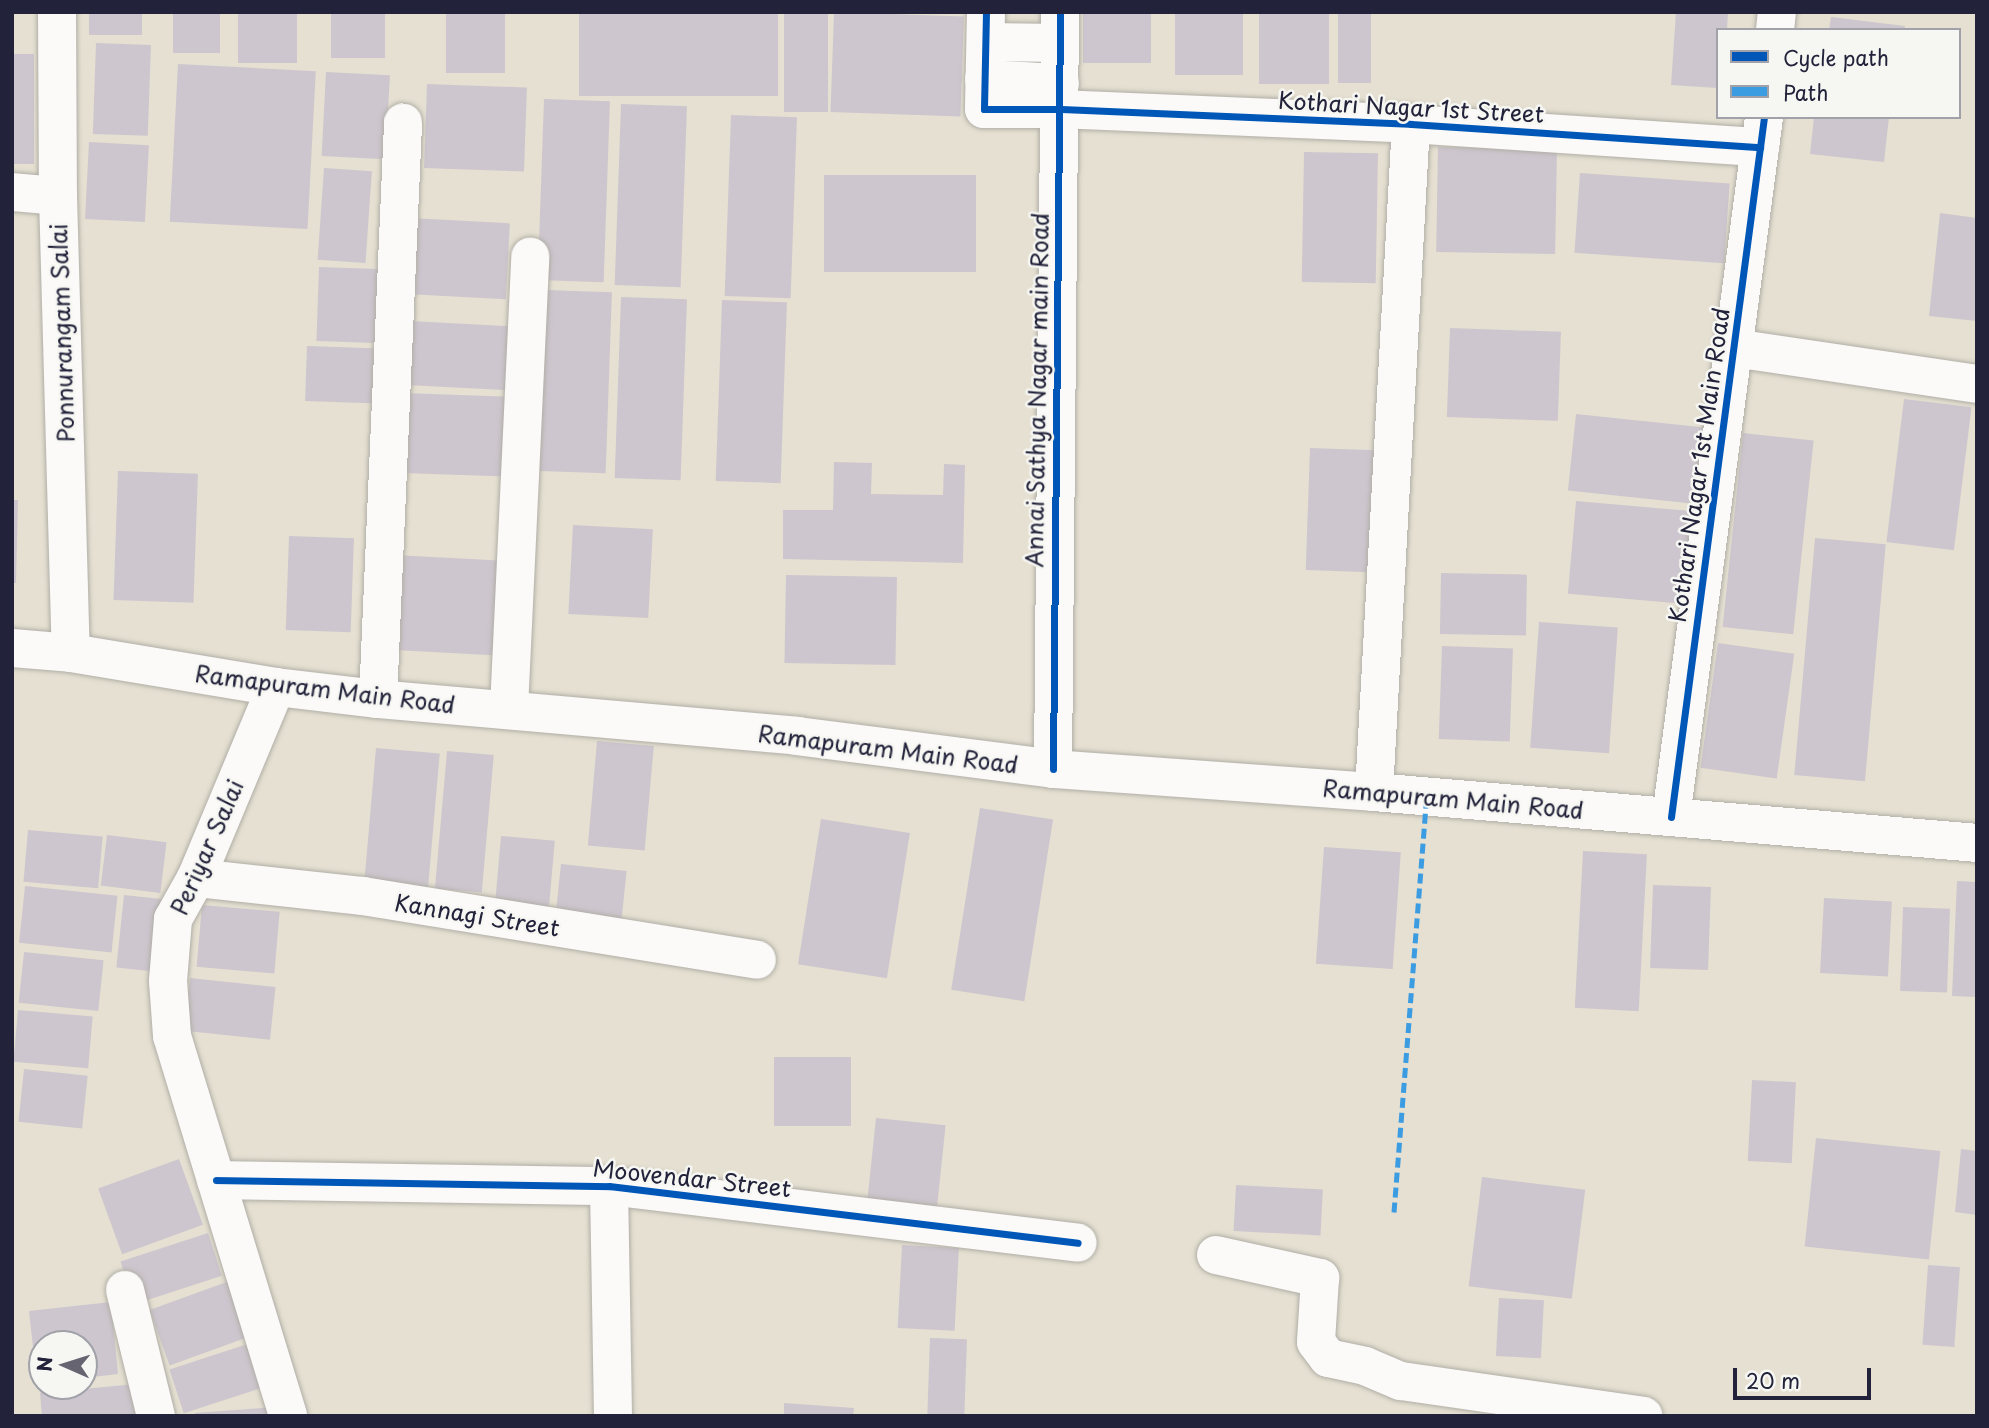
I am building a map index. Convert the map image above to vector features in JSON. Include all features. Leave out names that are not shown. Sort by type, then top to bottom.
[{"type":"street","name":"Ponnurangam Salai","points":[[57,12],[58,196],[71,653]]},
{"type":"street","points":[[986,27],[1060,28]]},
{"type":"street","name":"Kothari Nagar 1st Street","points":[[986,27],[984,79],[1060,96],[1411,124],[1762,132]]},
{"type":"street","name":"Annai Sathya Nagar main Road","points":[[1053,769],[1060,28]]},
{"type":"street","points":[[378,699],[403,123]]},
{"type":"street","points":[[1374,792],[1411,124]]},
{"type":"street","name":"Kothari Nagar 1st Main Road","points":[[1671,817],[1762,132]]},
{"type":"street","points":[[12,192],[58,196]]},
{"type":"street","points":[[509,709],[530,256]]},
{"type":"street","points":[[1734,348],[1977,384]]},
{"type":"street","name":"Ramapuram Main Road","points":[[12,648],[71,653],[276,687],[378,699],[797,736],[1053,769],[1374,792],[1977,842]]},
{"type":"street","name":"Periyar Salai","points":[[276,687],[197,877],[173,919],[169,995],[172,1037],[288,1416]]},
{"type":"street","name":"Kannagi Street","points":[[197,877],[363,896],[757,960]]},
{"type":"street","name":"Moovendar Street","points":[[216,1180],[610,1186],[1079,1244]]},
{"type":"street","points":[[610,1186],[613,1416]]},
{"type":"street","points":[[1216,1255],[1320,1278],[1316,1342],[1328,1358],[1365,1366],[1401,1381],[1643,1416]]},
{"type":"street","points":[[125,1290],[156,1416]]},
{"type":"building","points":[[89,12],[142,12],[142,35],[89,35]]},
{"type":"building","points":[[173,12],[220,12],[220,53],[173,53]]},
{"type":"building","points":[[238,12],[297,12],[297,63],[238,63]]},
{"type":"building","points":[[331,12],[385,12],[385,58],[331,58]]},
{"type":"building","points":[[446,12],[505,12],[505,73],[446,73]]},
{"type":"building","points":[[579,12],[778,12],[778,96],[579,96]]},
{"type":"building","points":[[784,12],[828,12],[828,112],[784,112]]},
{"type":"building","points":[[834,12],[964,17],[960,116],[831,112]]},
{"type":"building","points":[[1083,12],[1151,12],[1151,63],[1083,63]]},
{"type":"building","points":[[1175,12],[1243,12],[1243,75],[1175,75]]},
{"type":"building","points":[[1259,12],[1329,12],[1329,84],[1259,84]]},
{"type":"building","points":[[1338,12],[1371,12],[1371,83],[1338,83]]},
{"type":"building","points":[[1676,12],[1728,12],[1727,28],[1716,28],[1716,88],[1671,85]]},
{"type":"building","points":[[1831,17],[1905,26],[1904,28],[1829,28]]},
{"type":"building","points":[[96,43],[151,45],[148,136],[93,134]]},
{"type":"building","points":[[12,54],[34,54],[34,164],[12,164]]},
{"type":"building","points":[[178,64],[316,71],[308,229],[170,222]]},
{"type":"building","points":[[326,72],[390,75],[386,159],[322,156]]},
{"type":"building","points":[[427,84],[527,87],[524,171],[424,168]]},
{"type":"building","points":[[544,99],[610,101],[604,282],[538,280]]},
{"type":"building","points":[[621,104],[687,106],[681,287],[615,285]]},
{"type":"building","points":[[731,115],[797,117],[791,298],[725,296]]},
{"type":"building","points":[[1814,119],[1889,119],[1884,162],[1810,154]]},
{"type":"building","points":[[89,142],[149,145],[145,222],[85,219]]},
{"type":"building","points":[[1438,147],[1557,149],[1555,254],[1436,252]]},
{"type":"building","points":[[1304,152],[1378,153],[1376,283],[1302,282]]},
{"type":"building","points":[[324,168],[372,171],[365,263],[318,260]]},
{"type":"building","points":[[1580,173],[1730,183],[1724,263],[1574,253]]},
{"type":"building","points":[[824,175],[976,175],[976,272],[824,272]]},
{"type":"building","points":[[1940,213],[1977,218],[1977,321],[1929,316]]},
{"type":"building","points":[[410,218],[510,223],[506,299],[406,294]]},
{"type":"building","points":[[319,267],[378,269],[375,343],[316,341]]},
{"type":"building","points":[[546,290],[612,292],[606,473],[540,471]]},
{"type":"building","points":[[621,297],[687,299],[681,480],[615,478]]},
{"type":"building","points":[[722,300],[787,302],[781,483],[716,481]]},
{"type":"building","points":[[410,321],[512,326],[509,390],[407,385]]},
{"type":"building","points":[[1450,328],[1561,332],[1558,421],[1447,417]]},
{"type":"building","points":[[307,346],[380,349],[378,404],[305,401]]},
{"type":"building","points":[[404,393],[509,397],[506,477],[401,473]]},
{"type":"building","points":[[1904,399],[1971,407],[1954,550],[1886,542]]},
{"type":"building","points":[[1576,414],[1709,428],[1701,505],[1568,491]]},
{"type":"building","points":[[1743,433],[1814,440],[1793,634],[1723,627]]},
{"type":"building","points":[[1310,448],[1375,450],[1371,572],[1306,570]]},
{"type":"building","points":[[834,462],[872,463],[871,494],[943,495],[944,464],[965,465],[963,563],[783,559],[783,510],[833,510]]},
{"type":"building","points":[[118,471],[198,474],[193,603],[113,600]]},
{"type":"building","points":[[12,500],[18,500],[16,583],[12,583]]},
{"type":"building","points":[[1576,501],[1697,512],[1688,604],[1568,594]]},
{"type":"building","points":[[573,525],[653,529],[648,618],[568,614]]},
{"type":"building","points":[[289,536],[354,538],[351,632],[286,630]]},
{"type":"building","points":[[1815,538],[1886,544],[1865,781],[1794,775]]},
{"type":"building","points":[[395,555],[503,561],[498,656],[390,650]]},
{"type":"building","points":[[1441,573],[1527,575],[1526,635],[1440,634]]},
{"type":"building","points":[[786,575],[897,577],[895,665],[784,663]]},
{"type":"building","points":[[1539,622],[1618,628],[1609,753],[1530,748]]},
{"type":"building","points":[[1718,643],[1794,654],[1777,778],[1700,768]]},
{"type":"building","points":[[1442,646],[1513,648],[1510,741],[1439,739]]},
{"type":"building","points":[[597,741],[654,746],[645,851],[588,846]]},
{"type":"building","points":[[376,748],[440,754],[428,892],[364,886]]},
{"type":"building","points":[[447,751],[494,755],[482,893],[435,888]]},
{"type":"building","points":[[980,808],[1053,820],[1024,1001],[951,990]]},
{"type":"building","points":[[821,819],[910,833],[887,978],[798,964]]},
{"type":"building","points":[[28,830],[103,837],[98,888],[23,882]]},
{"type":"building","points":[[107,835],[167,842],[160,893],[101,886]]},
{"type":"building","points":[[501,836],[555,841],[548,914],[495,910]]},
{"type":"building","points":[[1324,847],[1401,852],[1393,969],[1316,964]]},
{"type":"building","points":[[1583,851],[1647,854],[1639,1011],[1575,1008]]},
{"type":"building","points":[[561,864],[627,871],[620,931],[555,924]]},
{"type":"building","points":[[1957,881],[1977,882],[1977,997],[1952,996]]},
{"type":"building","points":[[1653,885],[1711,887],[1708,970],[1650,968]]},
{"type":"building","points":[[25,886],[117,896],[112,952],[19,943]]},
{"type":"building","points":[[124,895],[164,899],[156,972],[116,968]]},
{"type":"building","points":[[1824,898],[1892,902],[1888,976],[1820,973]]},
{"type":"building","points":[[202,905],[280,912],[274,974],[197,967]]},
{"type":"building","points":[[1903,907],[1950,909],[1947,993],[1900,991]]},
{"type":"building","points":[[24,952],[104,960],[98,1011],[19,1003]]},
{"type":"building","points":[[190,978],[276,987],[270,1040],[184,1031]]},
{"type":"building","points":[[18,1010],[93,1017],[88,1068],[13,1062]]},
{"type":"building","points":[[774,1057],[851,1057],[851,1126],[774,1126]]},
{"type":"building","points":[[24,1069],[88,1076],[82,1128],[18,1122]]},
{"type":"building","points":[[1752,1080],[1796,1082],[1792,1163],[1748,1161]]},
{"type":"building","points":[[876,1118],[946,1125],[936,1218],[866,1210]]},
{"type":"building","points":[[1816,1138],[1940,1151],[1929,1259],[1805,1246]]},
{"type":"building","points":[[1961,1149],[1977,1151],[1977,1215],[1955,1212]]},
{"type":"building","points":[[179,1159],[203,1225],[122,1254],[98,1188]]},
{"type":"building","points":[[1482,1177],[1585,1190],[1572,1299],[1469,1286]]},
{"type":"building","points":[[1236,1185],[1323,1190],[1320,1235],[1234,1231]]},
{"type":"building","points":[[208,1233],[222,1276],[134,1304],[121,1261]]},
{"type":"building","points":[[902,1245],[959,1248],[955,1331],[898,1328]]},
{"type":"building","points":[[1928,1265],[1960,1267],[1954,1347],[1922,1345]]},
{"type":"building","points":[[235,1279],[255,1334],[170,1366],[149,1310]]},
{"type":"building","points":[[1499,1298],[1544,1300],[1541,1358],[1496,1356]]},
{"type":"building","points":[[111,1302],[118,1374],[98,1376],[98,1330],[31,1330],[29,1311]]},
{"type":"building","points":[[930,1338],[967,1339],[964,1416],[927,1416]]},
{"type":"building","points":[[257,1341],[271,1385],[184,1413],[170,1369]]},
{"type":"building","points":[[136,1384],[140,1416],[42,1416],[41,1400],[98,1400],[98,1388]]},
{"type":"building","points":[[784,1403],[854,1408],[853,1416],[784,1416]]},
{"type":"building","points":[[276,1407],[277,1416],[195,1416],[195,1413]]},
{"type":"marked path","points":[[1394,1212],[1427,796]]},
{"type":"cycle path","points":[[986,12],[984,109],[1059,109],[1411,124],[1760,147]]},
{"type":"cycle path","points":[[1053,769],[1060,12]]},
{"type":"cycle path","points":[[1671,817],[1764,119]]},
{"type":"cycle path","points":[[216,1180],[609,1186],[1078,1243]]}]
